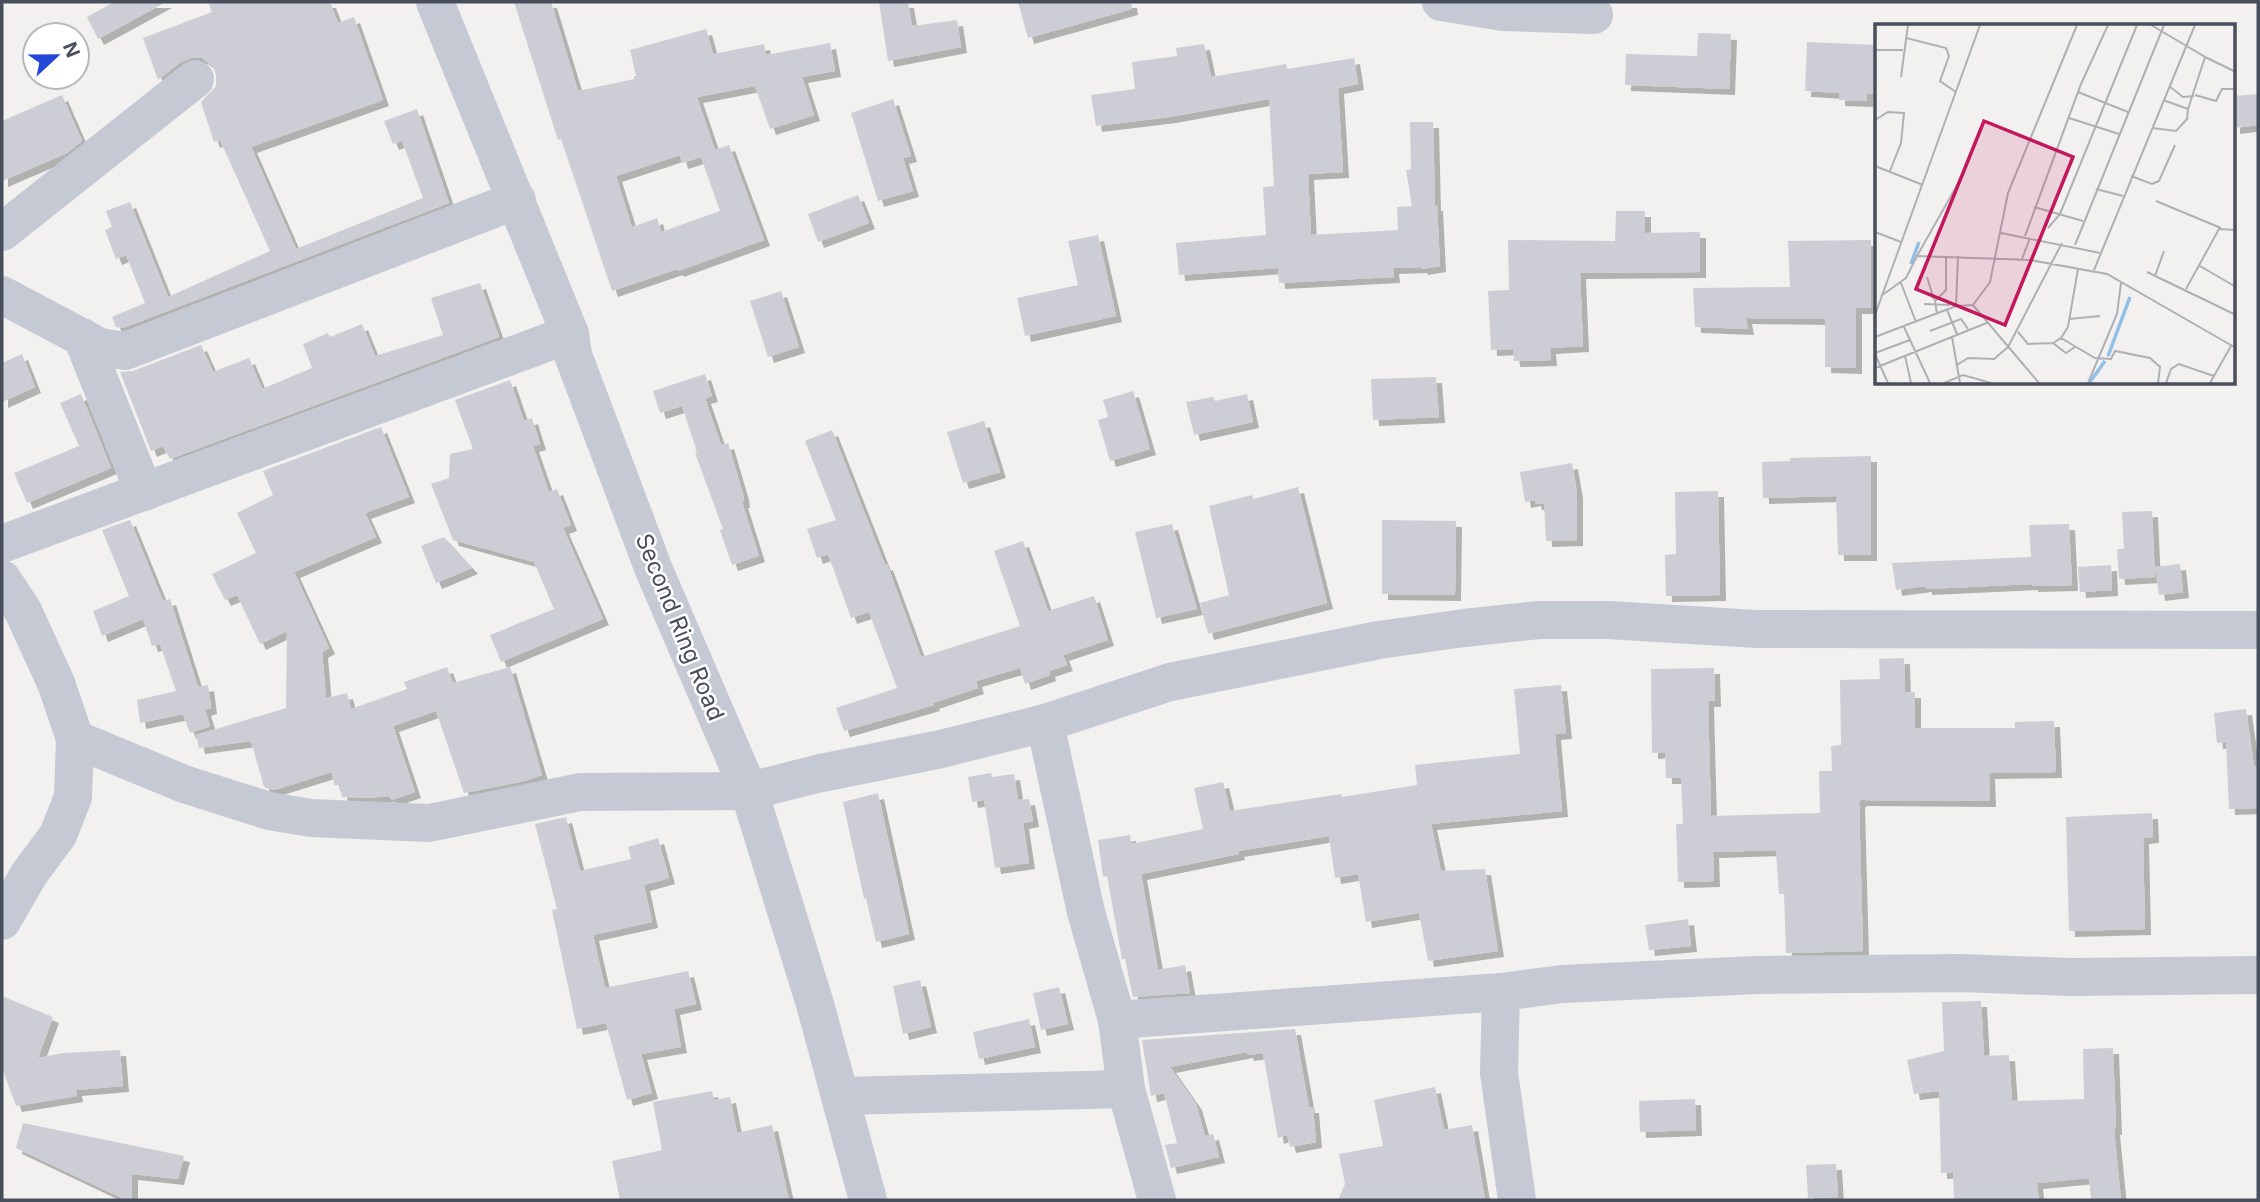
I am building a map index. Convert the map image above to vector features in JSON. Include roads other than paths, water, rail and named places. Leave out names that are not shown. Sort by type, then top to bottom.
[{"type":"street","name":"Second Ring Road","points":[[435,2],[570,334],[573,355],[654,570],[749,791],[815,1004],[868,1200]]},
{"type":"street","points":[[1441,2],[1503,12],[1594,15]]},
{"type":"street","points":[[2,232],[195,79]]},
{"type":"street","points":[[2,295],[100,347],[125,351],[517,200]]},
{"type":"street","points":[[2,544],[570,334]]},
{"type":"street","points":[[82,337],[144,492]]},
{"type":"street","points":[[2,579],[23,611],[57,683],[75,739],[73,797],[58,835],[29,874],[2,920]]},
{"type":"street","points":[[75,739],[184,784],[269,811],[311,818],[429,823],[580,792],[749,791],[1045,723],[1183,679],[1379,640],[1539,620],[1606,620],[1757,628],[2258,631]]},
{"type":"street","points":[[1045,723],[1086,912],[1117,1020],[1126,1089],[1157,1200]]},
{"type":"street","points":[[1117,1020],[1501,992],[1562,984],[1757,975],[2258,975]]},
{"type":"street","points":[[1501,992],[1499,1073],[1517,1200]]},
{"type":"street","points":[[840,1096],[1126,1089]]}]
